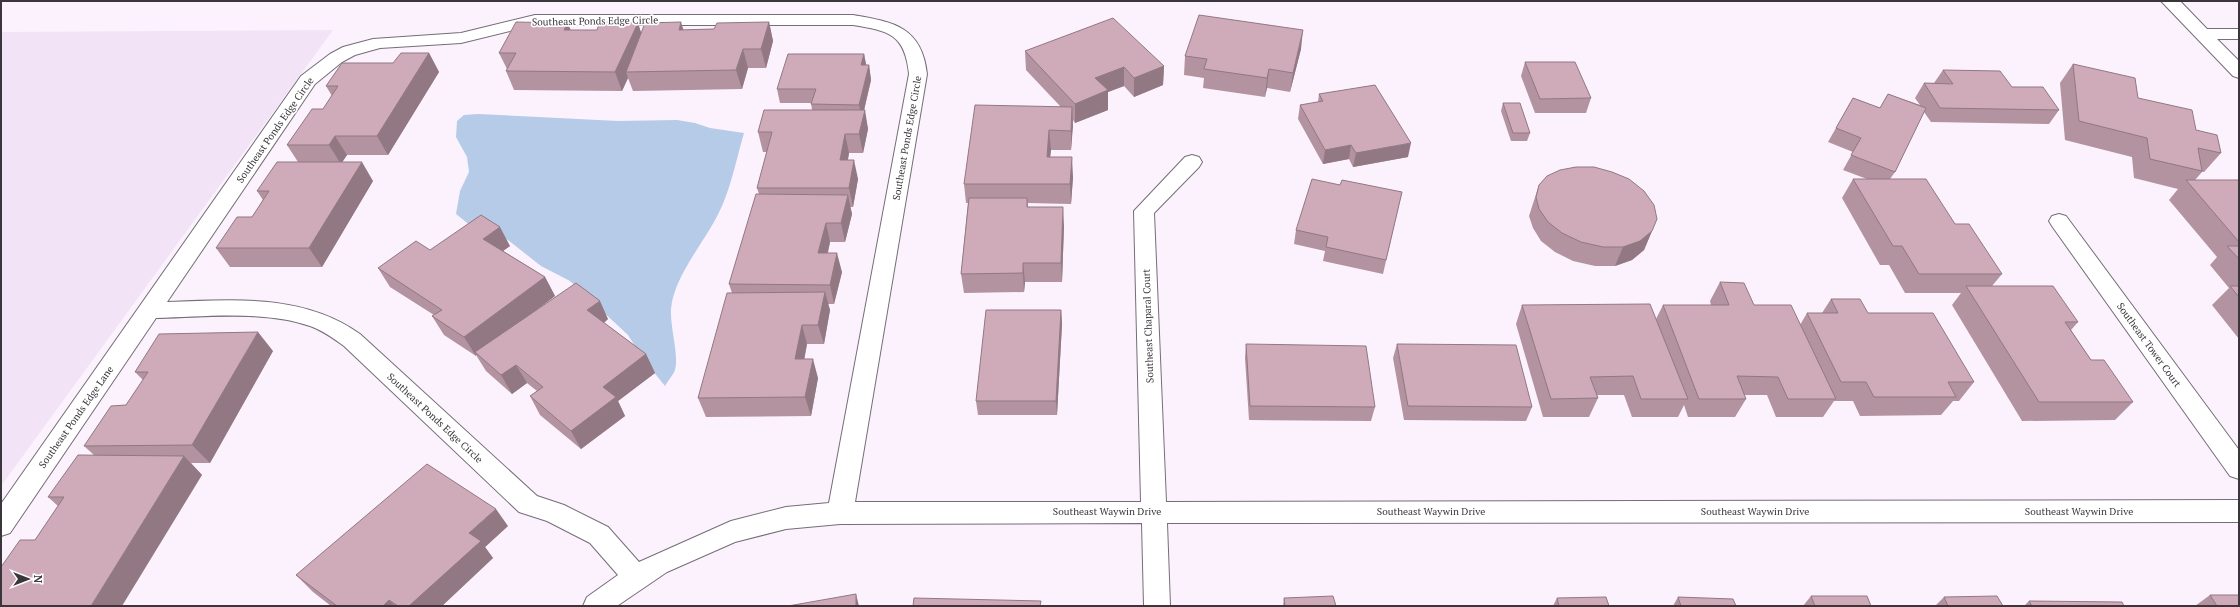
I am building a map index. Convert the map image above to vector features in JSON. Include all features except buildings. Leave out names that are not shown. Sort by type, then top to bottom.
[{"type":"street","points":[[2170,1],[2239,72]]},
{"type":"street","name":"Southeast Ponds Edge Circle","points":[[151,310],[308,80],[330,62],[349,51],[379,42],[461,38],[535,20],[853,20],[879,24],[893,29],[910,44],[918,58],[918,74],[840,513]]},
{"type":"street","points":[[2202,34],[2239,34]]},
{"type":"street","name":"Southeast Chaparal Court","points":[[1157,606],[1144,211],[1192,162]]},
{"type":"street","name":"Southeast Tower Court","points":[[2059,221],[2239,469]]},
{"type":"street","name":"Southeast Ponds Edge Circle","points":[[151,310],[254,310],[297,313],[334,327],[352,340],[528,504],[567,518],[599,535],[636,577]]},
{"type":"street","name":"Southeast Ponds Edge Lane","points":[[1,525],[151,310]]},
{"type":"street","name":"Southeast Waywin Drive","points":[[596,606],[636,577],[658,564],[731,532],[786,518],[840,513],[1155,511],[2239,511]]},
{"type":"shaded area","points":[[333,30],[1,486],[1,32]]},
{"type":"water","points":[[478,114],[618,121],[677,120],[695,123],[710,128],[744,133],[726,197],[709,231],[692,257],[678,283],[673,296],[671,316],[676,364],[674,372],[665,386],[644,360],[628,335],[570,281],[541,266],[499,233],[471,226],[456,214],[460,191],[469,172],[467,157],[456,137],[457,121],[464,115]]}]
